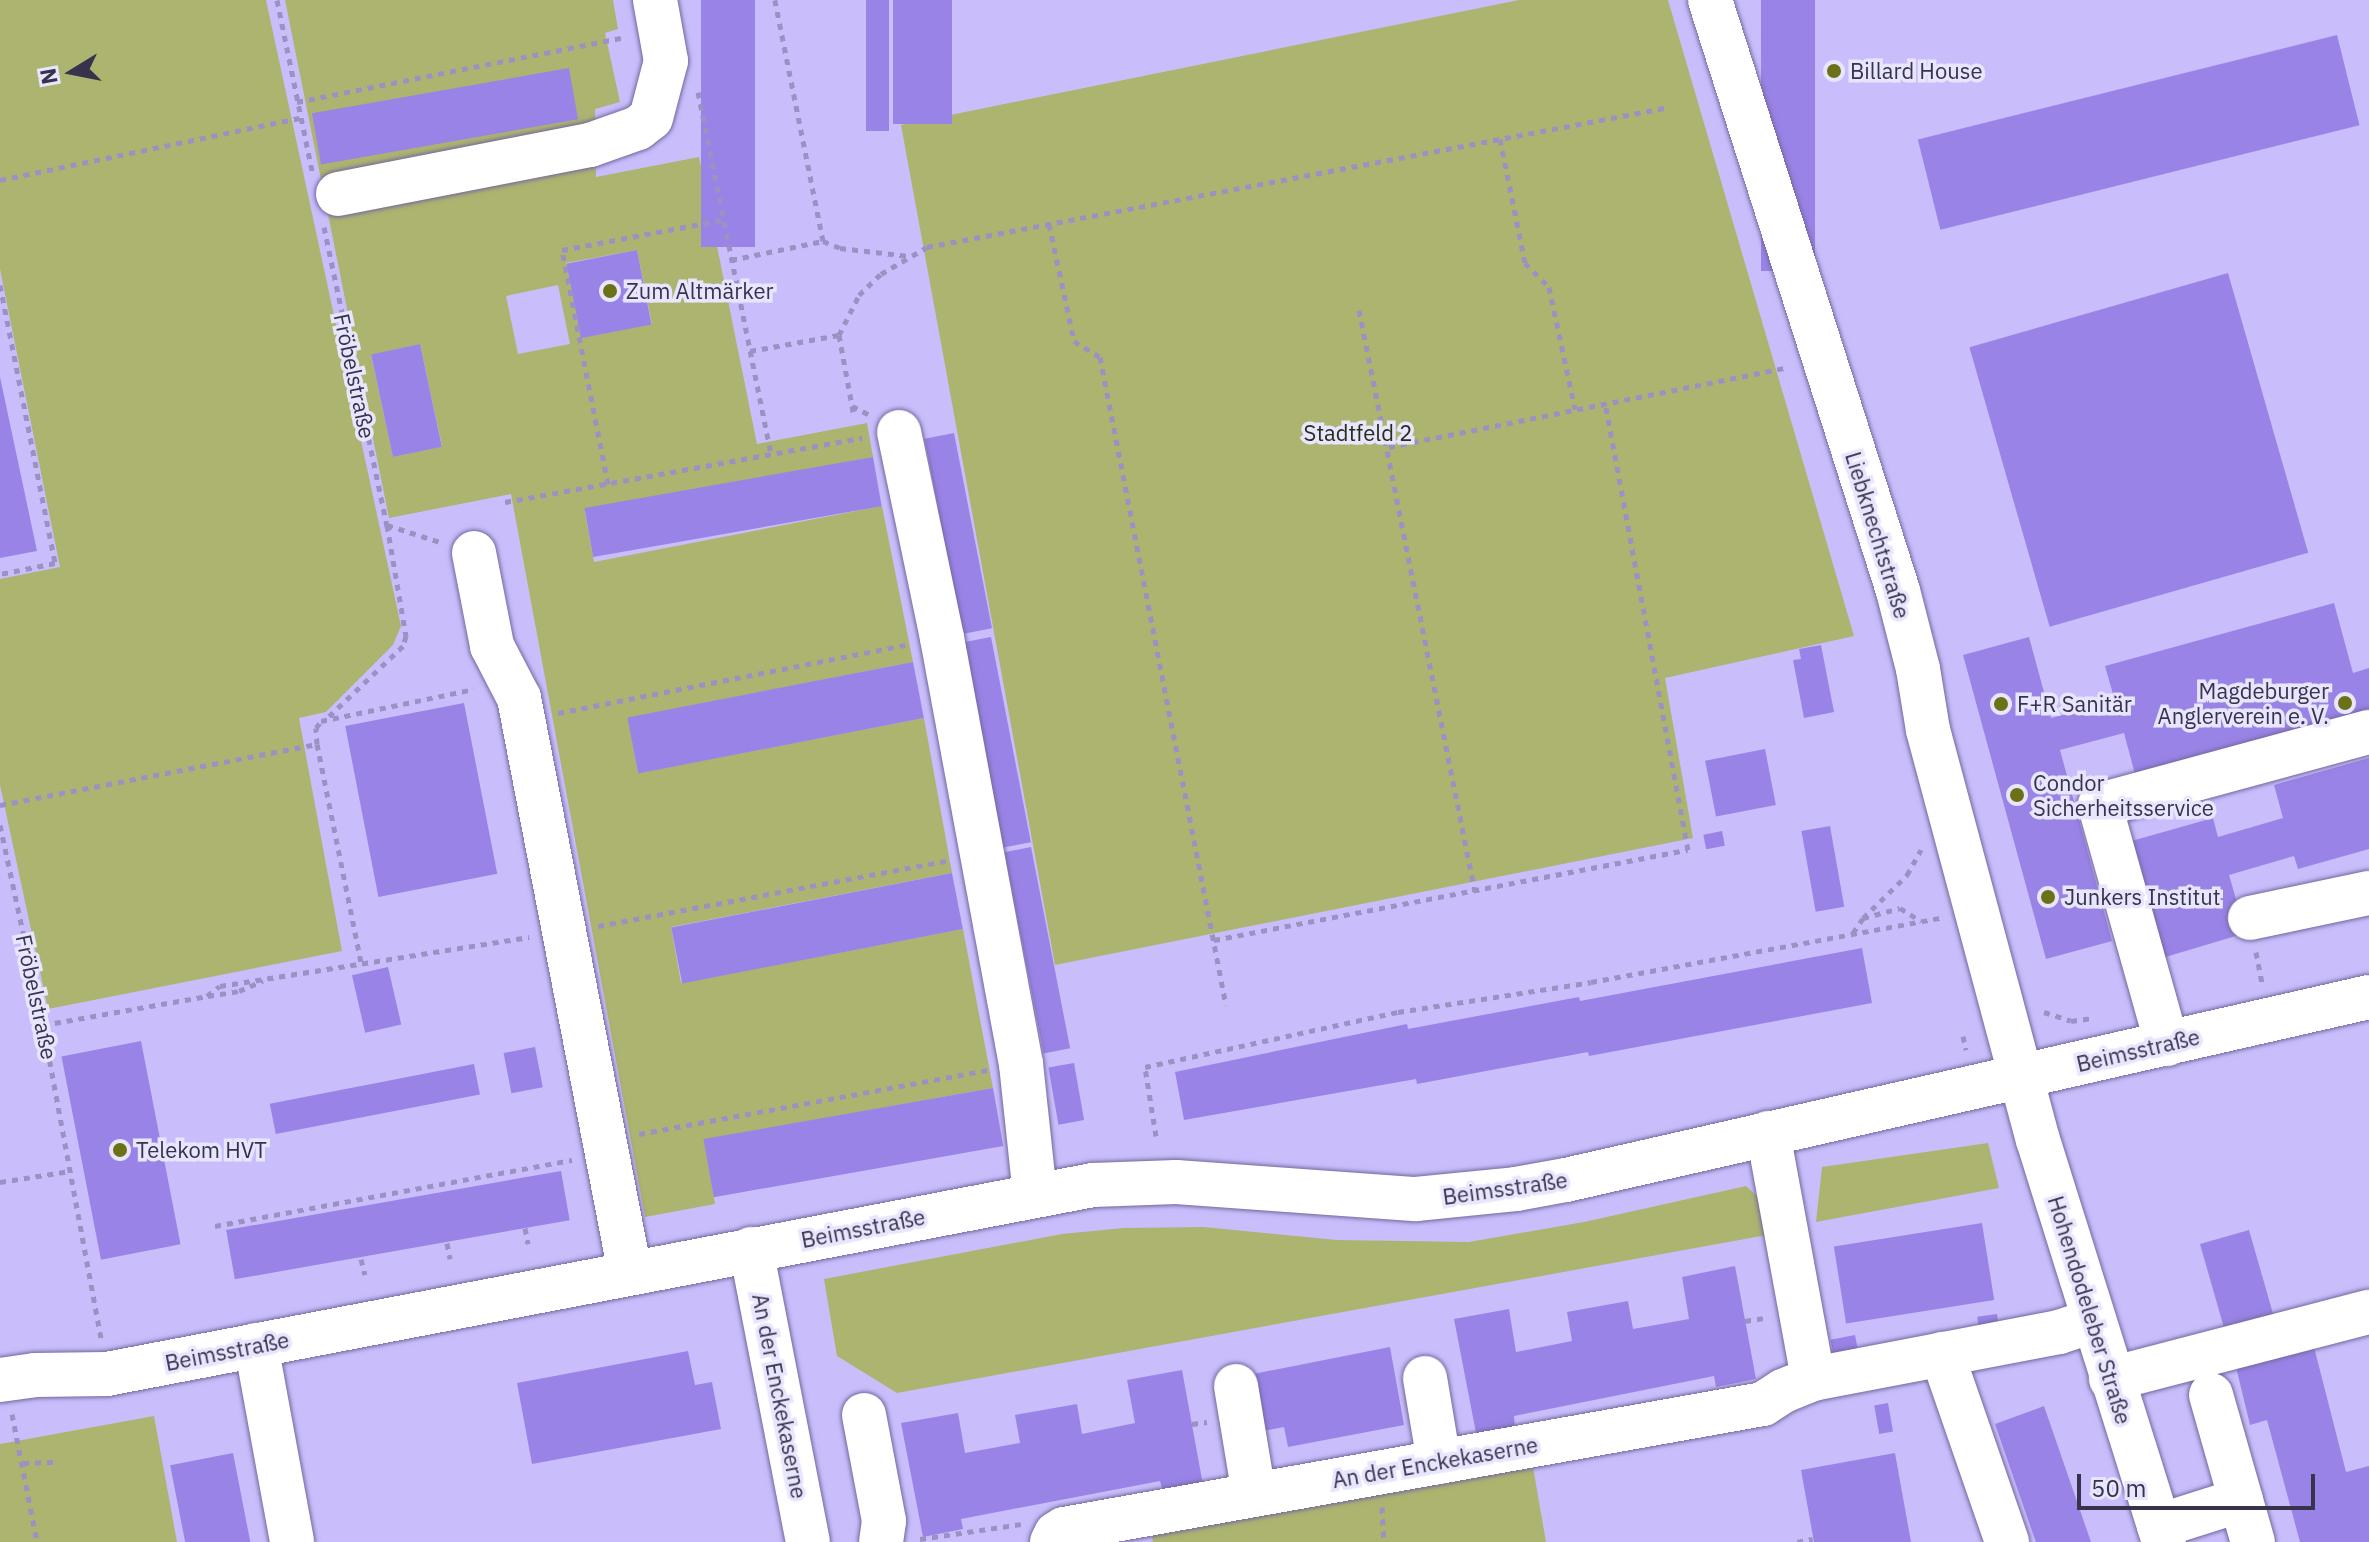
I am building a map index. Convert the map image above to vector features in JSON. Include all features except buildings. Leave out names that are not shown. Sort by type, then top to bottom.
[{"type":"street","name":"Liebknechtstraße","points":[[1710,0],[1898,591],[1918,669],[1928,730],[2021,1076]]},
{"type":"street","points":[[325,198],[613,140],[651,118],[670,45]]},
{"type":"street","points":[[899,432],[942,638],[1021,1064],[1035,1195]]},
{"type":"street","points":[[474,553],[492,646],[519,698],[564,932],[617,1145],[630,1273]]},
{"type":"street","points":[[2167,1044],[2100,805],[2369,732]]},
{"type":"street","points":[[2250,918],[2369,893]]},
{"type":"street","name":"Beimsstraße","points":[[5,1402],[40,1401],[105,1360],[256,1345],[1035,1195],[1145,1181],[1392,1199],[1466,1196],[1566,1180],[2369,997]]},
{"type":"street","name":"Hohendodeleber Straße","points":[[2021,1076],[2092,1321],[2161,1534]]},
{"type":"street","points":[[1768,1133],[1813,1379]]},
{"type":"street","name":"An der Enckekaserne","points":[[751,1249],[808,1542]]},
{"type":"street","name":"An der Enckekaserne","points":[[1053,1539],[1064,1529],[1763,1404],[1783,1391],[1813,1379],[2059,1332],[2092,1321]]},
{"type":"street","points":[[2111,1379],[2361,1323]]},
{"type":"street","points":[[256,1345],[292,1542]]},
{"type":"street","points":[[1942,1354],[2007,1542]]},
{"type":"street","points":[[1425,1378],[1439,1462]]},
{"type":"street","points":[[1236,1386],[1254,1495]]},
{"type":"street","points":[[2211,1395],[2253,1542]]},
{"type":"street","points":[[864,1415],[884,1521],[900,1541]]},
{"type":"street","points":[[2161,1534],[2241,1500]]},
{"type":"path","name":"Fröbelstraße","points":[[277,0],[300,118],[325,198],[406,640],[325,720]]},
{"type":"path","points":[[775,0],[823,241]]},
{"type":"path","points":[[297,102],[670,45],[723,220],[771,455]]},
{"type":"path","points":[[854,417],[839,335],[859,295],[881,274],[927,247],[1670,107]]},
{"type":"path","points":[[0,180],[300,118]]},
{"type":"path","points":[[1500,139],[1525,263],[1549,287],[1575,409]]},
{"type":"path","points":[[608,484],[562,250],[723,220]]},
{"type":"path","points":[[1049,224],[1074,341],[1100,357],[1226,1005]]},
{"type":"path","points":[[731,260],[823,241],[840,248],[910,256]]},
{"type":"path","points":[[0,285],[55,563],[0,574]]},
{"type":"path","points":[[1359,310],[1389,447],[1475,892]]},
{"type":"path","points":[[750,351],[839,335]]},
{"type":"path","points":[[1389,447],[1762,373]]},
{"type":"path","points":[[1214,940],[1688,850],[1605,404]]},
{"type":"path","points":[[505,502],[899,432]]},
{"type":"path","points":[[387,525],[474,553]]},
{"type":"path","points":[[545,715],[942,638]]},
{"type":"path","points":[[361,962],[316,728],[325,720],[511,682]]},
{"type":"path","points":[[0,805],[317,744]]},
{"type":"path","name":"Fröbelstraße","points":[[0,825],[43,1025],[105,1360]]},
{"type":"path","points":[[1853,933],[1863,918],[1907,875],[1923,845]]},
{"type":"path","points":[[43,1025],[207,996],[220,986],[564,932],[982,855]]},
{"type":"path","points":[[1863,918],[1900,908],[1922,921]]},
{"type":"path","points":[[1156,1136],[1145,1067],[1398,1012],[1591,982],[1949,916]]},
{"type":"path","points":[[1963,1036],[1966,1053]]},
{"type":"path","points":[[1951,1053],[1966,1053],[1976,1047]]},
{"type":"path","points":[[215,1226],[985,1071]]},
{"type":"path","points":[[0,1182],[70,1171]]},
{"type":"path","points":[[277,1215],[278,1224]]},
{"type":"path","points":[[525,1228],[528,1244]]},
{"type":"path","points":[[447,1243],[450,1259]]},
{"type":"path","points":[[361,1259],[365,1275]]},
{"type":"path","points":[[5,1402],[23,1463],[37,1542]]},
{"type":"path","points":[[23,1463],[57,1462]]},
{"type":"path","points":[[900,1541],[1032,1523],[1053,1539]]},
{"type":"path","points":[[1797,1542],[1813,1539]]},
{"type":"green space","points":[[0,0],[266,0],[401,626],[393,645],[326,712],[299,718],[342,951],[48,1009],[0,785],[0,579],[60,567],[0,269]]},
{"type":"green space","points":[[285,0],[613,0],[618,29],[605,33],[620,102],[595,109],[596,177],[699,157],[757,444],[867,423],[873,457],[585,512],[594,562],[882,506],[913,662],[628,718],[638,773],[924,718],[952,873],[671,927],[681,983],[963,929],[993,1088],[704,1140],[715,1204],[645,1217],[511,494],[389,518]],"holes":[[[637,250],[652,324],[581,338],[566,263]],[[558,285],[570,344],[518,354],[506,296]],[[420,344],[442,446],[393,457],[371,355]]]},
{"type":"green space","name":"Stadtfeld 2","points":[[1519,0],[1668,0],[1854,636],[1665,678],[1693,838],[1055,965],[901,125]]},
{"type":"green space","points":[[1988,1143],[1999,1188],[1816,1222],[1822,1167]]},
{"type":"green space","points":[[1746,1186],[1758,1197],[1767,1235],[897,1393],[837,1356],[824,1279],[1062,1234],[1124,1228],[1204,1227],[1337,1240],[1469,1242],[1584,1222]]},
{"type":"green space","points":[[154,1416],[177,1542],[0,1542],[0,1444]]},
{"type":"green space","points":[[1533,1467],[1546,1542],[1153,1542],[1151,1531]]},
{"type":"place","name":"Billard House","points":[[1834,71]]},
{"type":"place","name":"Zum Altmärker","points":[[610,291]]},
{"type":"place","name":"Magdeburger Anglerverein e. V.","points":[[2345,703]]},
{"type":"place","name":"F+R Sanitär","points":[[2001,704]]},
{"type":"place","name":"Condor Sicherheitsservice","points":[[2017,795]]},
{"type":"place","name":"Junkers Institut","points":[[2048,897]]},
{"type":"place","name":"Telekom HVT","points":[[120,1150]]}]
